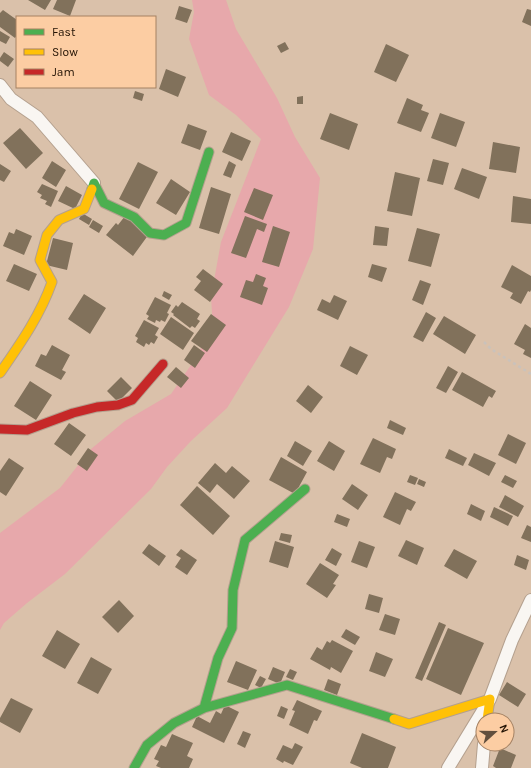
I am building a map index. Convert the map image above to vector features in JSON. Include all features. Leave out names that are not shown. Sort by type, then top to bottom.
[{"type":"street","points":[[0,85],[11,99],[38,117],[94,183],[104,203],[134,217],[150,233],[164,235],[186,223],[209,152]]},
{"type":"street","points":[[0,373],[48,297],[52,282],[40,260],[46,235],[59,220],[84,209],[94,183]]},
{"type":"street","points":[[0,429],[27,430],[73,413],[97,407],[118,405],[132,400],[163,364]]},
{"type":"street","points":[[204,708],[218,658],[232,628],[233,590],[246,540],[305,489]]},
{"type":"street","points":[[448,768],[490,699],[512,640],[531,600]]},
{"type":"street","points":[[134,768],[147,745],[174,723],[204,708],[287,685],[409,724],[490,699]]},
{"type":"street","points":[[488,712],[490,699]]},
{"type":"street","points":[[482,768],[483,752]]},
{"type":"path","points":[[484,342],[491,349],[531,374]]},
{"type":"shaded area","points":[[192,0],[226,0],[236,29],[277,98],[295,137],[320,178],[313,249],[289,307],[227,408],[191,441],[167,467],[151,489],[65,574],[27,603],[4,623],[0,630],[0,533],[60,488],[91,449],[125,421],[171,394],[191,365],[213,328],[211,297],[221,242],[261,139],[236,115],[209,95],[189,39],[194,12]]},
{"type":"building","points":[[28,0],[51,0],[45,10]]},
{"type":"building","points":[[57,0],[76,0],[70,16],[53,9]]},
{"type":"building","points":[[179,6],[192,10],[187,23],[175,19]]},
{"type":"building","points":[[527,9],[531,10],[531,26],[522,22]]},
{"type":"building","points":[[3,10],[16,19],[15,38],[0,27],[0,13]]},
{"type":"building","points":[[0,31],[10,37],[6,44],[0,41]]},
{"type":"building","points":[[285,42],[289,49],[281,53],[277,46]]},
{"type":"building","points":[[386,44],[409,55],[396,82],[374,72]]},
{"type":"building","points":[[4,52],[14,59],[8,67],[0,61],[0,58]]},
{"type":"building","points":[[166,69],[186,77],[178,97],[159,89]]},
{"type":"building","points":[[135,91],[144,94],[142,101],[133,98]]},
{"type":"building","points":[[303,96],[303,104],[297,104],[297,97]]},
{"type":"building","points":[[407,98],[423,105],[421,110],[429,113],[421,132],[397,123]]},
{"type":"building","points":[[330,113],[358,124],[349,150],[320,139]]},
{"type":"building","points":[[440,113],[465,122],[456,147],[431,138]]},
{"type":"building","points":[[188,124],[207,131],[200,150],[181,143]]},
{"type":"building","points":[[20,128],[43,153],[26,169],[3,143]]},
{"type":"building","points":[[231,132],[251,141],[242,161],[222,152]]},
{"type":"building","points":[[493,142],[520,147],[516,173],[489,169]]},
{"type":"building","points":[[433,159],[449,163],[443,185],[427,181]]},
{"type":"building","points":[[52,161],[66,170],[56,187],[42,178]]},
{"type":"building","points":[[229,161],[236,165],[231,178],[223,175]]},
{"type":"building","points":[[138,162],[158,172],[139,209],[119,199]]},
{"type":"building","points":[[0,164],[11,171],[4,182],[0,180]]},
{"type":"building","points":[[462,168],[487,177],[479,199],[454,189]]},
{"type":"building","points":[[395,172],[420,178],[412,216],[387,211]]},
{"type":"building","points":[[171,179],[190,192],[176,215],[156,203]]},
{"type":"building","points":[[42,184],[58,191],[51,207],[45,204],[47,201],[40,198],[42,195],[37,192]]},
{"type":"building","points":[[66,186],[82,195],[75,209],[58,201]]},
{"type":"building","points":[[211,187],[231,194],[219,234],[199,228]]},
{"type":"building","points":[[254,188],[273,195],[263,220],[244,212]]},
{"type":"building","points":[[513,196],[531,199],[531,224],[511,222]]},
{"type":"building","points":[[82,213],[92,219],[89,225],[79,219]]},
{"type":"building","points":[[125,216],[149,234],[133,256],[106,235],[116,223],[118,225]]},
{"type":"building","points":[[245,216],[267,224],[264,232],[257,229],[246,258],[231,253]]},
{"type":"building","points":[[93,220],[103,226],[99,233],[89,227]]},
{"type":"building","points":[[273,226],[290,232],[279,267],[262,262]]},
{"type":"building","points":[[375,226],[389,228],[387,246],[373,245]]},
{"type":"building","points":[[417,228],[440,234],[431,267],[408,261]]},
{"type":"building","points":[[16,229],[32,236],[24,255],[3,246],[9,232],[14,234]]},
{"type":"building","points":[[53,238],[73,243],[67,270],[46,265]]},
{"type":"building","points":[[14,264],[37,274],[29,291],[6,281]]},
{"type":"building","points":[[372,264],[387,268],[382,282],[368,277]]},
{"type":"building","points":[[512,265],[531,276],[531,290],[530,292],[528,291],[521,304],[510,298],[513,293],[501,287]]},
{"type":"building","points":[[203,269],[223,284],[210,302],[194,290],[201,281],[196,277]]},
{"type":"building","points":[[256,274],[266,278],[263,286],[268,288],[262,305],[240,297],[246,280],[253,282]]},
{"type":"building","points":[[420,280],[431,284],[423,305],[412,300]]},
{"type":"building","points":[[164,291],[172,295],[169,300],[162,296]]},
{"type":"building","points":[[84,294],[106,308],[90,334],[68,319]]},
{"type":"building","points":[[334,295],[347,301],[338,320],[317,310],[322,299],[330,303]]},
{"type":"building","points":[[155,297],[171,305],[165,322],[156,320],[155,323],[147,319],[149,316],[146,314]]},
{"type":"building","points":[[182,302],[200,314],[197,319],[200,321],[195,328],[192,326],[190,328],[171,312],[176,305],[178,307]]},
{"type":"building","points":[[426,312],[436,318],[423,342],[413,337]]},
{"type":"building","points":[[211,314],[226,325],[207,352],[191,341]]},
{"type":"building","points":[[444,316],[476,335],[465,354],[433,334]]},
{"type":"building","points":[[171,317],[194,333],[183,350],[160,334]]},
{"type":"building","points":[[144,320],[159,328],[155,335],[158,337],[154,344],[151,342],[149,345],[146,343],[144,347],[136,342],[138,338],[135,336]]},
{"type":"building","points":[[525,324],[531,328],[531,358],[523,354],[525,350],[514,344]]},
{"type":"building","points":[[52,345],[70,355],[62,370],[66,372],[61,380],[35,366],[41,354],[46,356]]},
{"type":"building","points":[[194,345],[205,353],[195,368],[184,360]]},
{"type":"building","points":[[350,346],[368,355],[357,375],[340,366]]},
{"type":"building","points":[[448,366],[458,372],[446,393],[436,388]]},
{"type":"building","points":[[176,367],[189,378],[181,388],[167,377]]},
{"type":"building","points":[[462,372],[496,391],[492,398],[489,396],[483,407],[452,390]]},
{"type":"building","points":[[121,377],[132,388],[118,402],[107,391]]},
{"type":"building","points":[[30,381],[52,395],[36,420],[14,406]]},
{"type":"building","points":[[308,385],[323,397],[311,413],[296,401]]},
{"type":"building","points":[[390,420],[406,428],[403,435],[387,428]]},
{"type":"building","points":[[69,423],[86,435],[71,456],[54,444]]},
{"type":"building","points":[[508,434],[526,443],[516,464],[498,455]]},
{"type":"building","points":[[373,438],[396,449],[392,459],[387,457],[380,473],[360,464]]},
{"type":"building","points":[[295,441],[312,451],[303,466],[287,456]]},
{"type":"building","points":[[329,441],[345,451],[334,471],[317,461]]},
{"type":"building","points":[[88,448],[98,455],[87,471],[77,464]]},
{"type":"building","points":[[449,449],[467,458],[463,466],[445,458]]},
{"type":"building","points":[[474,453],[496,463],[489,476],[468,465]]},
{"type":"building","points":[[281,457],[307,472],[295,494],[269,480]]},
{"type":"building","points":[[9,458],[24,468],[6,496],[0,492],[0,471]]},
{"type":"building","points":[[215,463],[226,473],[232,466],[250,481],[234,499],[217,484],[210,493],[198,483]]},
{"type":"building","points":[[410,475],[418,478],[415,485],[407,482]]},
{"type":"building","points":[[505,475],[517,481],[513,488],[501,482]]},
{"type":"building","points":[[419,479],[426,482],[424,487],[417,484]]},
{"type":"building","points":[[352,484],[368,495],[358,510],[342,499]]},
{"type":"building","points":[[197,486],[230,516],[213,535],[180,505]]},
{"type":"building","points":[[395,492],[416,502],[411,511],[407,509],[400,525],[383,517]]},
{"type":"building","points":[[505,495],[524,506],[518,517],[499,507]]},
{"type":"building","points":[[471,504],[485,511],[481,521],[467,514]]},
{"type":"building","points":[[494,507],[513,516],[508,526],[490,517]]},
{"type":"building","points":[[337,514],[350,519],[347,527],[334,522]]},
{"type":"building","points":[[527,525],[531,527],[531,542],[521,538]]},
{"type":"building","points":[[281,533],[292,535],[290,543],[279,540]]},
{"type":"building","points":[[406,540],[424,548],[417,565],[398,556]]},
{"type":"building","points":[[275,541],[294,547],[288,568],[269,562]]},
{"type":"building","points":[[359,541],[375,547],[367,568],[351,562]]},
{"type":"building","points":[[149,544],[166,556],[159,566],[142,553]]},
{"type":"building","points":[[332,548],[342,554],[336,566],[325,560]]},
{"type":"building","points":[[181,549],[197,560],[187,575],[175,567],[181,558],[176,555]]},
{"type":"building","points":[[454,549],[477,561],[467,579],[444,566]]},
{"type":"building","points":[[517,555],[529,560],[526,570],[514,565]]},
{"type":"building","points":[[320,563],[339,575],[333,584],[336,585],[327,598],[306,584]]},
{"type":"building","points":[[369,594],[383,598],[379,613],[365,609]]},
{"type":"building","points":[[119,600],[134,616],[118,633],[102,617]]},
{"type":"building","points":[[385,614],[400,619],[395,635],[379,630]]},
{"type":"building","points":[[439,622],[446,625],[422,681],[415,678]]},
{"type":"building","points":[[448,628],[484,643],[461,695],[426,679]]},
{"type":"building","points":[[346,629],[360,637],[355,645],[341,637]]},
{"type":"building","points":[[57,630],[80,644],[65,669],[42,656]]},
{"type":"building","points":[[332,640],[353,651],[341,673],[331,667],[330,670],[310,659],[317,647],[322,650],[327,641],[330,643]]},
{"type":"building","points":[[376,652],[393,659],[385,677],[369,671]]},
{"type":"building","points":[[91,657],[112,669],[98,694],[77,683]]},
{"type":"building","points":[[236,661],[257,670],[248,690],[227,682]]},
{"type":"building","points":[[273,667],[285,672],[280,684],[268,679]]},
{"type":"building","points":[[290,669],[297,672],[293,680],[286,677]]},
{"type":"building","points":[[260,676],[266,679],[261,688],[255,685]]},
{"type":"building","points":[[328,679],[341,684],[337,695],[324,690]]},
{"type":"building","points":[[507,682],[526,694],[518,707],[499,695]]},
{"type":"building","points":[[11,698],[33,709],[20,733],[0,722],[0,718]]},
{"type":"building","points":[[297,700],[322,711],[317,721],[314,720],[308,734],[289,725],[295,711],[292,710]]},
{"type":"building","points":[[225,705],[239,712],[224,743],[192,727],[197,716],[210,723],[216,711],[221,714]]},
{"type":"building","points":[[281,706],[288,709],[284,719],[277,716]]},
{"type":"building","points":[[243,731],[251,734],[245,748],[237,744]]},
{"type":"building","points":[[362,733],[396,747],[388,768],[362,768],[350,763]]},
{"type":"building","points":[[172,734],[193,743],[187,756],[193,759],[189,768],[161,768],[156,766],[159,761],[154,759],[161,745],[166,747]]},
{"type":"building","points":[[295,743],[303,747],[293,765],[284,761],[283,763],[276,759],[283,745],[292,749]]},
{"type":"building","points":[[498,752],[509,752],[516,755],[511,768],[496,768],[493,766]]},
{"type":"traffic: fast","points":[[92,189],[94,183],[104,203],[134,217],[150,233],[164,235],[186,223],[209,152]]},
{"type":"traffic: fast","points":[[204,708],[218,658],[232,628],[233,590],[245,540],[305,489]]},
{"type":"traffic: fast","points":[[134,768],[147,745],[174,723],[204,708],[287,685],[394,719]]},
{"type":"traffic: slow","points":[[0,373],[36,318],[52,282],[40,260],[47,235],[59,220],[84,209],[92,189]]},
{"type":"traffic: slow","points":[[394,719],[409,724],[490,699],[488,712]]},
{"type":"traffic: jam","points":[[0,429],[27,430],[73,413],[97,407],[118,405],[132,400],[163,364]]}]
